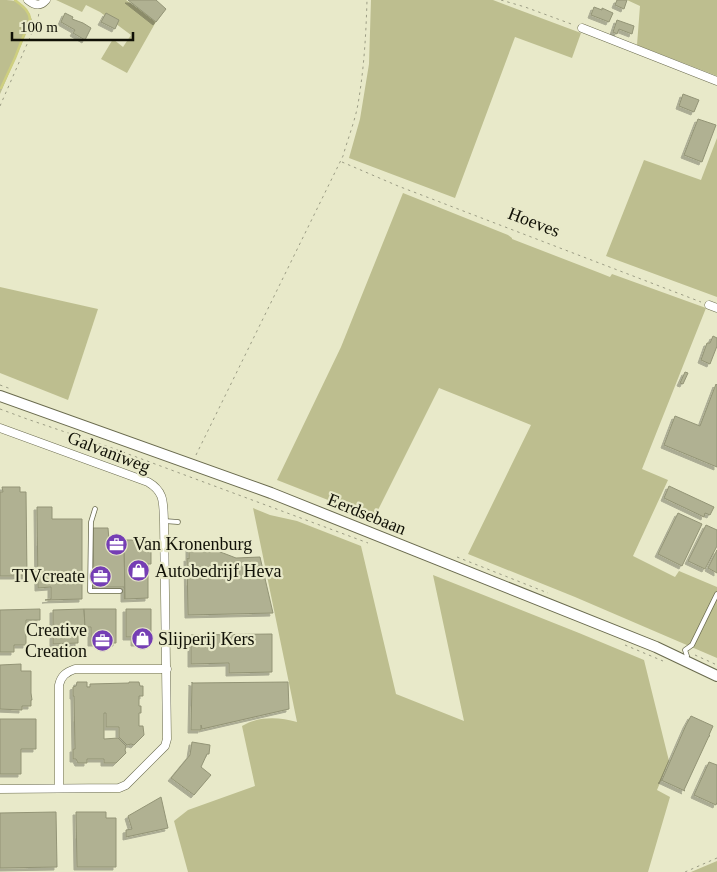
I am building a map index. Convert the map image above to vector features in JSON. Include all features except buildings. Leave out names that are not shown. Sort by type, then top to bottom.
[{"type":"main road","name":"Eerdsebaan","points":[[0,396],[271,493],[647,643],[717,676]]},
{"type":"street","points":[[28,0],[32,4],[38,5],[46,0]]},
{"type":"street","points":[[582,28],[717,81]]},
{"type":"street","points":[[709,306],[717,308]]},
{"type":"street","name":"Galvaniweg","points":[[0,428],[156,486],[163,500],[167,669],[167,739],[165,746],[126,785],[119,788],[0,789]]},
{"type":"street","points":[[59,788],[59,685],[64,675],[70,670],[75,669],[167,669]]},
{"type":"lane","points":[[95,509],[90,522],[90,591],[120,591]]},
{"type":"lane","points":[[164,521],[178,522]]},
{"type":"lane","points":[[684,660],[687,656],[685,650],[692,645],[717,594]]},
{"type":"path","points":[[195,458],[343,156],[358,106],[363,68],[367,0]]},
{"type":"path","points":[[501,0],[526,7],[582,28]]},
{"type":"path","points":[[0,106],[38,16]]},
{"type":"path","name":"Hoeves","points":[[340,161],[407,190],[709,306]]},
{"type":"path","name":"Eerdsebaan","points":[[0,409],[367,542]]},
{"type":"path","points":[[626,646],[669,664]]},
{"type":"path","points":[[686,872],[717,858]]},
{"type":"green space","points":[[0,0],[20,3],[27,9],[32,20],[0,94]]},
{"type":"green space","points":[[56,0],[126,0],[157,20],[127,73],[101,59],[113,39],[123,47],[131,35],[100,12],[86,5],[82,12]]},
{"type":"green space","points":[[371,0],[493,0],[581,33],[572,58],[515,37],[455,198],[349,158],[360,119],[369,64]]},
{"type":"green space","points":[[627,0],[717,0],[717,76],[637,45],[640,6]]},
{"type":"green space","points":[[717,138],[717,297],[606,256],[644,160],[701,180]]},
{"type":"green space","points":[[403,193],[508,235],[512,239],[610,277],[612,274],[706,308],[642,469],[668,480],[633,556],[675,577],[679,571],[717,587],[717,658],[575,597],[468,554],[531,425],[439,388],[374,518],[277,480],[341,347]]},
{"type":"green space","points":[[0,287],[98,309],[68,400],[0,373]]},
{"type":"green space","points":[[253,508],[270,515],[297,521],[361,546],[396,694],[464,721],[433,575],[644,660],[669,761],[657,790],[670,797],[648,872],[188,872],[174,821],[188,810],[255,786],[242,726],[255,720],[269,718],[297,722]]},
{"type":"green space","points":[[717,861],[717,872],[691,872]]},
{"type":"waterway","points":[[1,88],[30,19],[27,11],[15,0]]},
{"type":"place","name":"Van Kronenburg","points":[[117,544]]},
{"type":"place","name":"Autobedrijf Heva","points":[[139,571]]},
{"type":"place","name":"TIVcreate","points":[[101,576]]},
{"type":"place","name":"Slijperij Kers","points":[[142,639]]},
{"type":"place","name":"Creative Creation","points":[[103,640]]}]
